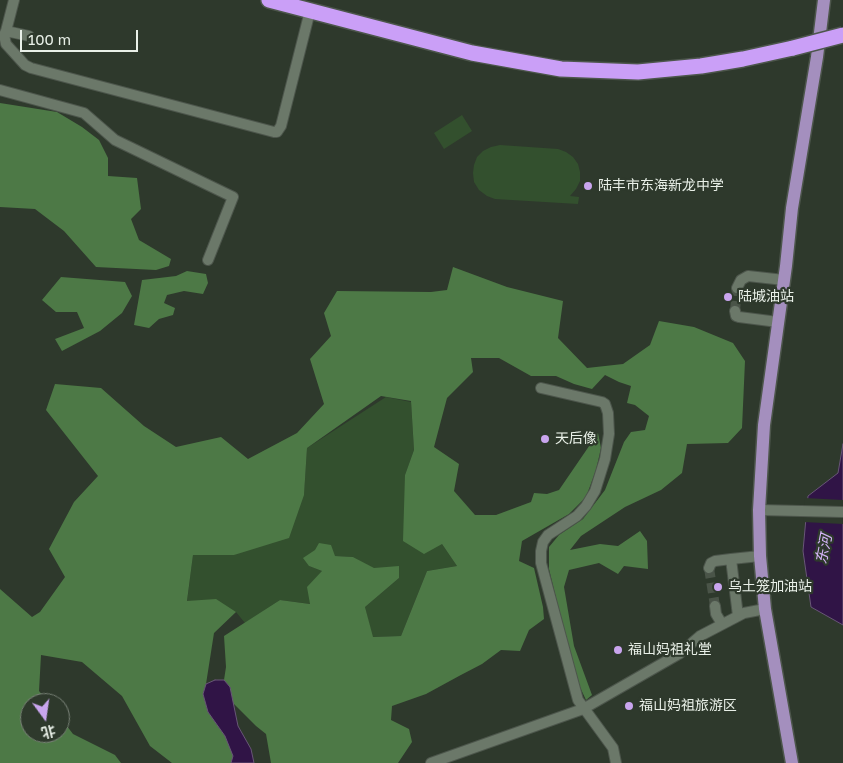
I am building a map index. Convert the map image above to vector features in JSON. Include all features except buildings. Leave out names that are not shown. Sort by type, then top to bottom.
[{"type":"highway","points":[[269,0],[472,53],[561,69],[638,72],[701,66],[743,59],[843,35]]},
{"type":"main road","points":[[791,760],[764,608],[759,510],[764,425],[792,208],[817,57],[824,0]]},
{"type":"street","points":[[14,0],[4,36],[6,44],[25,65],[274,132],[277,132],[281,126],[310,11]]},
{"type":"street","points":[[6,30],[28,36]]},
{"type":"street","points":[[0,90],[84,113],[114,140],[234,197],[208,260]]},
{"type":"street","points":[[737,288],[740,280],[748,276],[784,280]]},
{"type":"street","points":[[735,311],[736,316],[739,317],[778,322]]},
{"type":"street","points":[[541,388],[602,402],[607,409],[609,420],[606,459],[595,491],[577,516],[548,535],[543,542],[541,563],[564,656],[578,700],[614,748],[616,763]]},
{"type":"street","points":[[759,510],[843,512]]},
{"type":"street","points":[[709,568],[715,561],[760,556]]},
{"type":"street","points":[[731,559],[738,616]]},
{"type":"street","points":[[715,606],[716,614],[722,624]]},
{"type":"street","points":[[431,763],[583,709],[678,655],[700,636],[744,613],[764,608]]},
{"type":"green space","points":[[0,103],[57,112],[99,140],[108,158],[108,176],[137,178],[141,209],[131,219],[139,240],[171,259],[169,266],[156,270],[96,267],[64,231],[35,209],[0,207]]},
{"type":"green space","points":[[462,115],[472,131],[444,149],[434,133]]},
{"type":"green space","points":[[500,145],[558,149],[573,157],[578,164],[580,181],[570,196],[579,197],[578,204],[495,199],[479,190],[474,182],[473,173],[477,157],[483,151]]},
{"type":"green space","points":[[453,267],[507,287],[563,301],[558,338],[587,368],[623,364],[650,345],[659,321],[694,327],[733,343],[745,361],[742,428],[728,443],[687,444],[682,473],[661,490],[625,507],[581,536],[570,550],[600,544],[618,546],[640,531],[647,541],[648,569],[624,566],[618,574],[599,563],[569,570],[564,587],[574,646],[592,695],[586,700],[571,660],[549,569],[549,547],[559,535],[583,519],[605,490],[624,442],[631,432],[645,430],[649,416],[635,405],[627,403],[631,386],[605,375],[592,389],[556,376],[531,376],[499,358],[471,358],[473,372],[447,398],[434,447],[459,464],[454,491],[475,515],[496,515],[531,502],[534,493],[547,494],[559,490],[598,433],[601,448],[596,470],[586,497],[569,514],[522,541],[519,561],[534,568],[544,619],[529,630],[520,651],[501,650],[482,664],[426,694],[392,706],[391,720],[409,729],[412,742],[398,763],[271,763],[266,734],[232,702],[230,687],[224,680],[226,667],[224,636],[280,600],[310,604],[307,587],[322,571],[309,566],[303,558],[315,550],[319,543],[331,545],[335,556],[353,557],[374,568],[399,566],[399,578],[365,607],[373,637],[401,636],[427,571],[457,566],[442,544],[424,554],[403,541],[405,475],[414,450],[411,401],[381,396],[307,448],[304,495],[289,538],[234,555],[193,555],[187,601],[216,599],[236,612],[214,633],[203,694],[208,712],[225,736],[234,756],[231,763],[172,763],[150,746],[122,696],[82,662],[41,655],[39,691],[41,693],[20,693],[20,743],[70,743],[70,730],[73,734],[115,755],[121,763],[0,763],[0,589],[32,617],[40,612],[65,577],[49,549],[74,502],[98,476],[46,410],[55,384],[101,388],[144,426],[176,447],[221,437],[248,459],[297,433],[324,404],[310,359],[331,336],[324,313],[337,291],[431,292],[447,290]]},
{"type":"green space","points":[[187,271],[206,274],[208,283],[203,294],[184,291],[167,295],[164,303],[175,308],[173,315],[159,319],[149,328],[134,325],[142,280],[176,276]]},
{"type":"green space","points":[[61,277],[125,282],[132,296],[122,313],[100,331],[62,351],[55,339],[84,328],[77,312],[56,312],[42,300]]},
{"type":"green space","points":[[386,397],[411,402],[414,450],[405,475],[442,544],[457,566],[427,571],[401,636],[372,637],[365,607],[399,578],[374,569],[353,557],[335,556],[309,566],[322,571],[311,604],[280,600],[245,623],[236,612],[187,602],[193,555],[234,555],[304,494],[307,448]]},
{"type":"water","name":"东河","points":[[843,444],[843,625],[811,607],[803,551],[808,496],[838,473]]},
{"type":"water","points":[[215,680],[224,680],[230,687],[238,726],[251,749],[254,763],[231,763],[233,756],[225,736],[208,712],[203,694],[206,684]]},
{"type":"pier","points":[[805,498],[843,500],[843,524],[803,522]]},
{"type":"tunnel","points":[[735,311],[737,288]]},
{"type":"tunnel","points":[[709,568],[715,606]]},
{"type":"place","name":"陆丰市东海新龙中学","points":[[588,186]]},
{"type":"place","name":"陆城油站","points":[[728,297]]},
{"type":"place","name":"天后像","points":[[545,439]]},
{"type":"place","name":"乌土笼加油站","points":[[718,587]]},
{"type":"place","name":"福山妈祖礼堂","points":[[618,650]]},
{"type":"place","name":"福山妈祖旅游区","points":[[629,706]]}]
